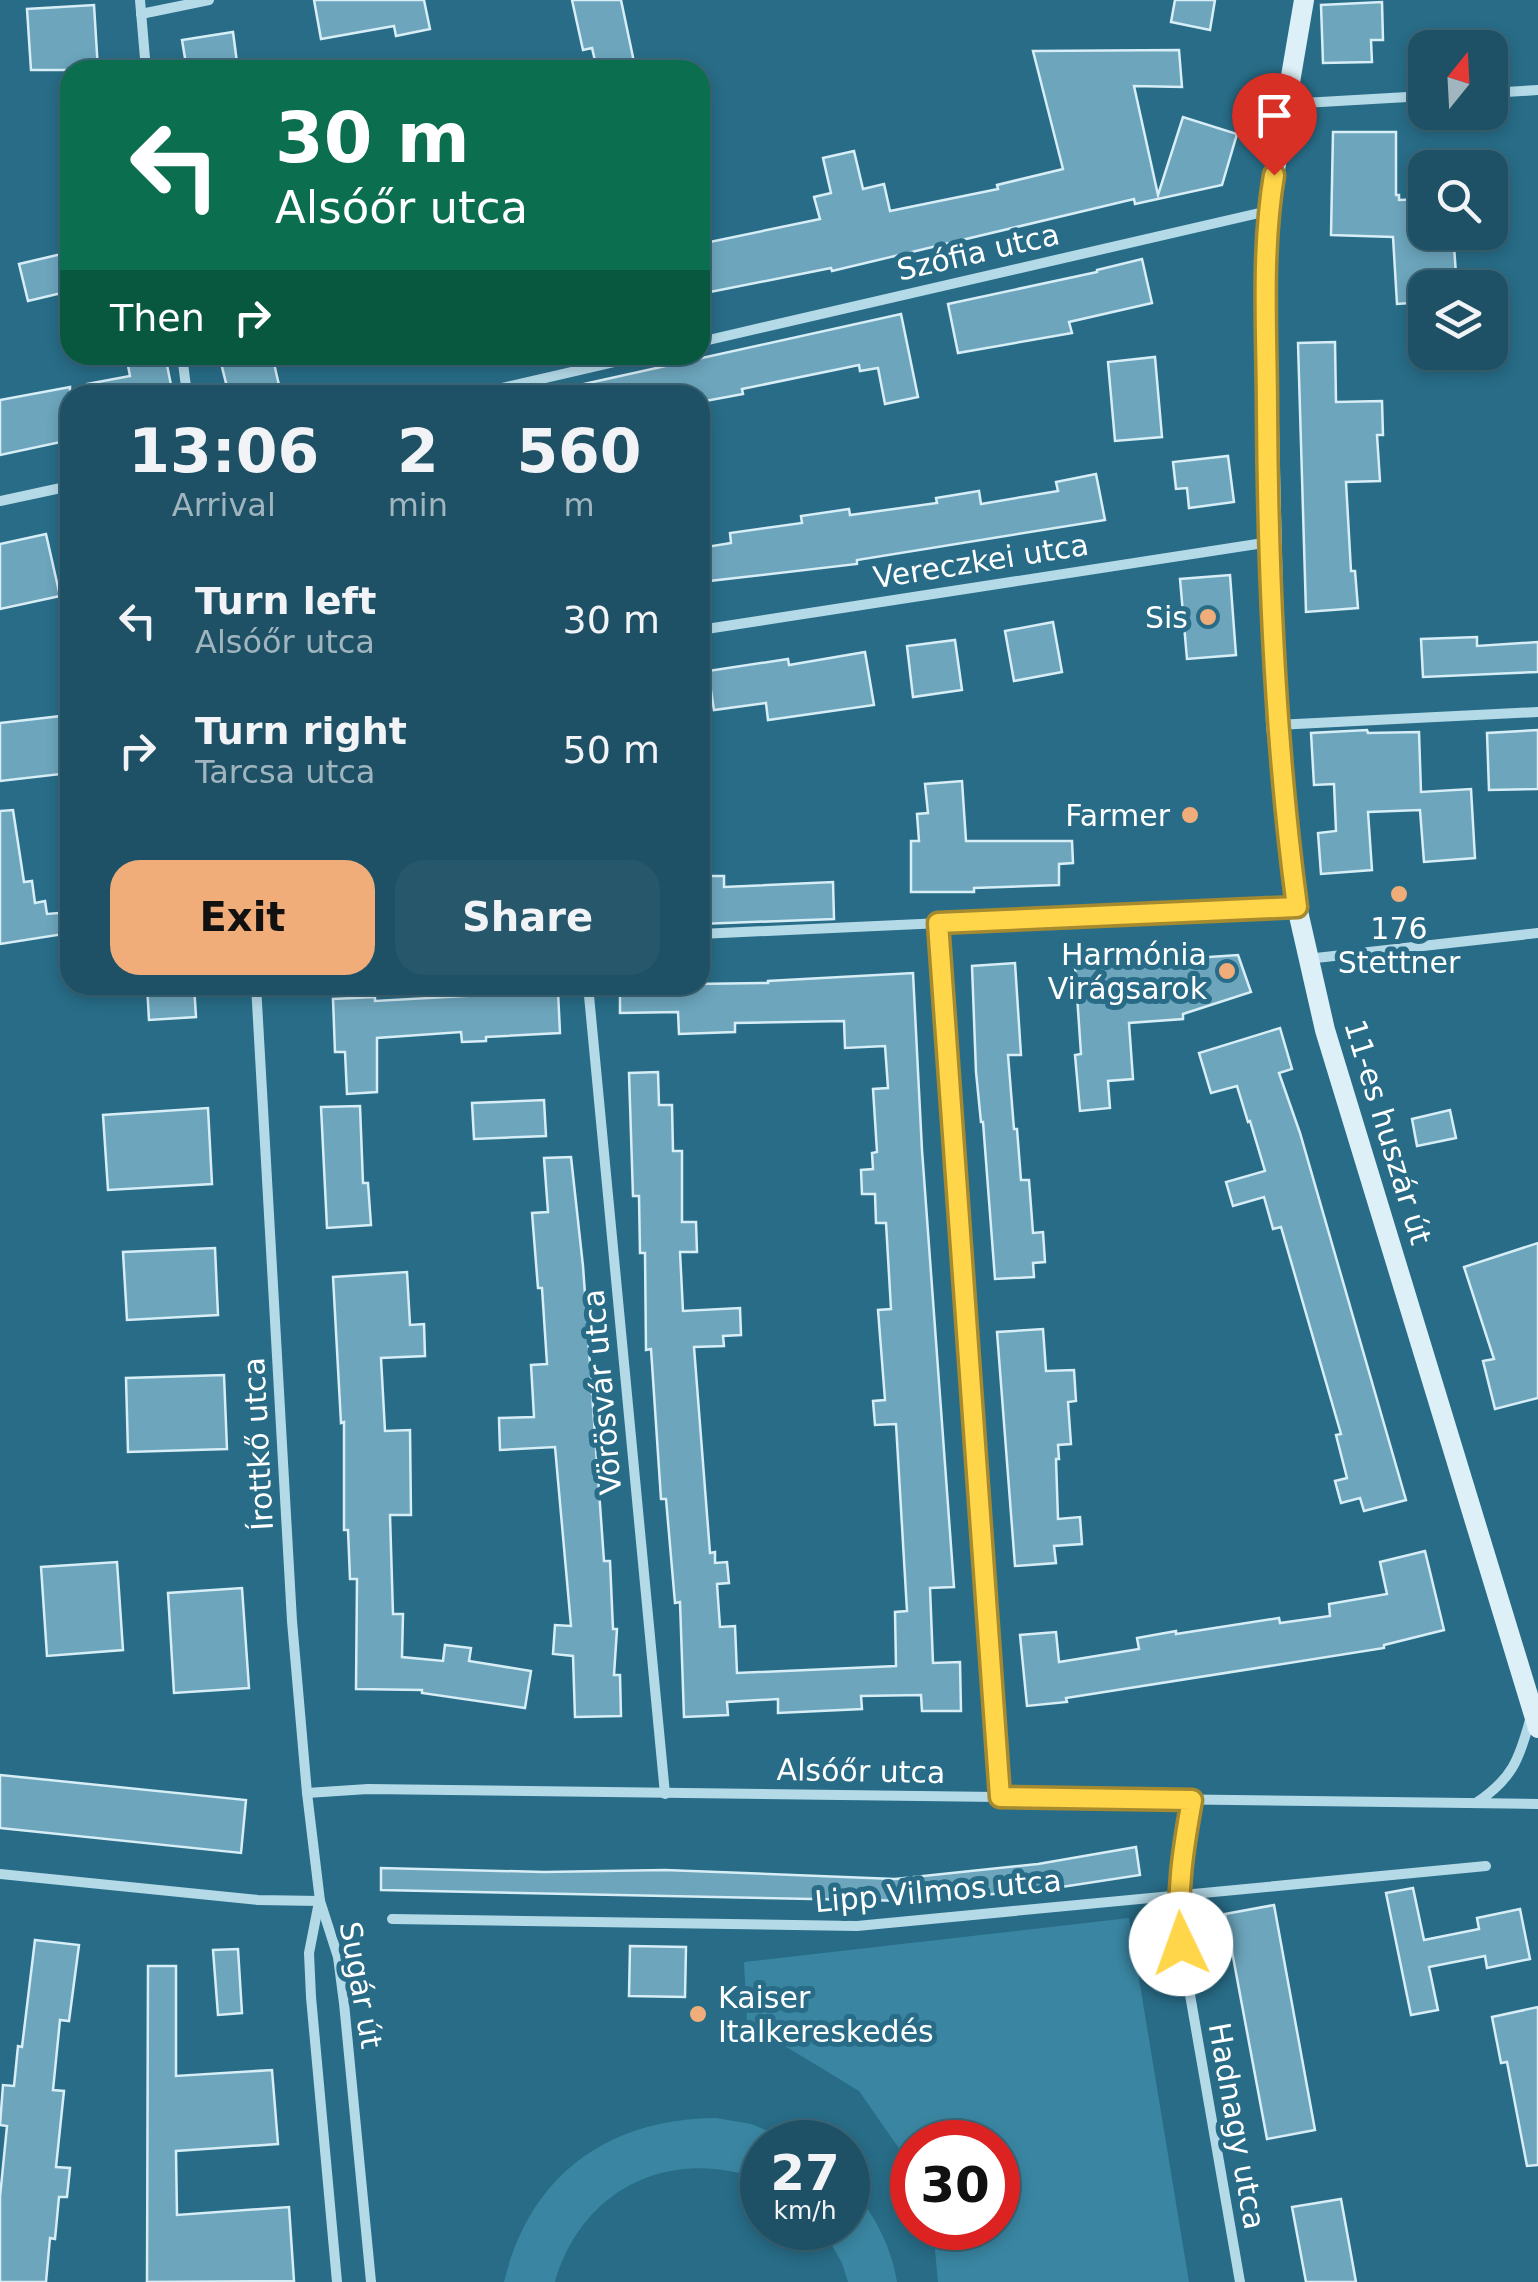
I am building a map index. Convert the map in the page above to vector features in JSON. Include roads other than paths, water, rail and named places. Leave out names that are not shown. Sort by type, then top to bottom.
[{"type":"main road","name":"11-es huszár út","points":[[1304,0],[1268,211],[1270,542],[1276,725],[1297,907],[1325,1030],[1536,1718]]},
{"type":"street","points":[[140,0],[145,60]]},
{"type":"street","points":[[141,14],[209,0]]},
{"type":"street","points":[[1508,92],[1538,90]]},
{"type":"street","points":[[1286,104],[1408,97]]},
{"type":"street","name":"Szófia utca","points":[[710,340],[1268,211]]},
{"type":"street","points":[[515,385],[602,365]]},
{"type":"street","points":[[0,501],[60,488]]},
{"type":"street","name":"Vereczkei utca","points":[[710,628],[1270,542]]},
{"type":"street","points":[[1276,725],[1538,712]]},
{"type":"street","points":[[710,934],[1297,907]]},
{"type":"street","points":[[938,923],[1000,1797]]},
{"type":"street","points":[[1307,958],[1538,933]]},
{"type":"street","name":"Írottkő utca","points":[[257,995],[292,1620],[320,1900]]},
{"type":"street","name":"Vörösvár utca","points":[[589,995],[664,1794]]},
{"type":"street","points":[[1475,1803],[1506,1780],[1536,1718]]},
{"type":"street","name":"Alsóőr utca","points":[[307,1793],[368,1789],[1538,1804]]},
{"type":"street","name":"Hadnagy utca","points":[[1192,1800],[1178,1894],[1181,1944],[1240,2282]]},
{"type":"street","name":"Lipp Vilmos utca","points":[[392,1919],[857,1926],[1486,1866]]},
{"type":"street","points":[[0,1874],[258,1900],[320,1900]]},
{"type":"street","name":"Sugár út","points":[[320,1900],[309,1953],[336,2282]]},
{"type":"street","name":"Sugár út","points":[[320,1900],[338,1957],[371,2282]]},
{"type":"place","name":"Sis","points":[[1208,617]]},
{"type":"place","name":"Farmer","points":[[1190,815]]},
{"type":"place","name":"176 Stettner","points":[[1399,894]]},
{"type":"place","name":"Harmónia Virágsarok","points":[[1227,971]]},
{"type":"place","name":"Kaiser Italkereskedés","points":[[698,2014]]}]
